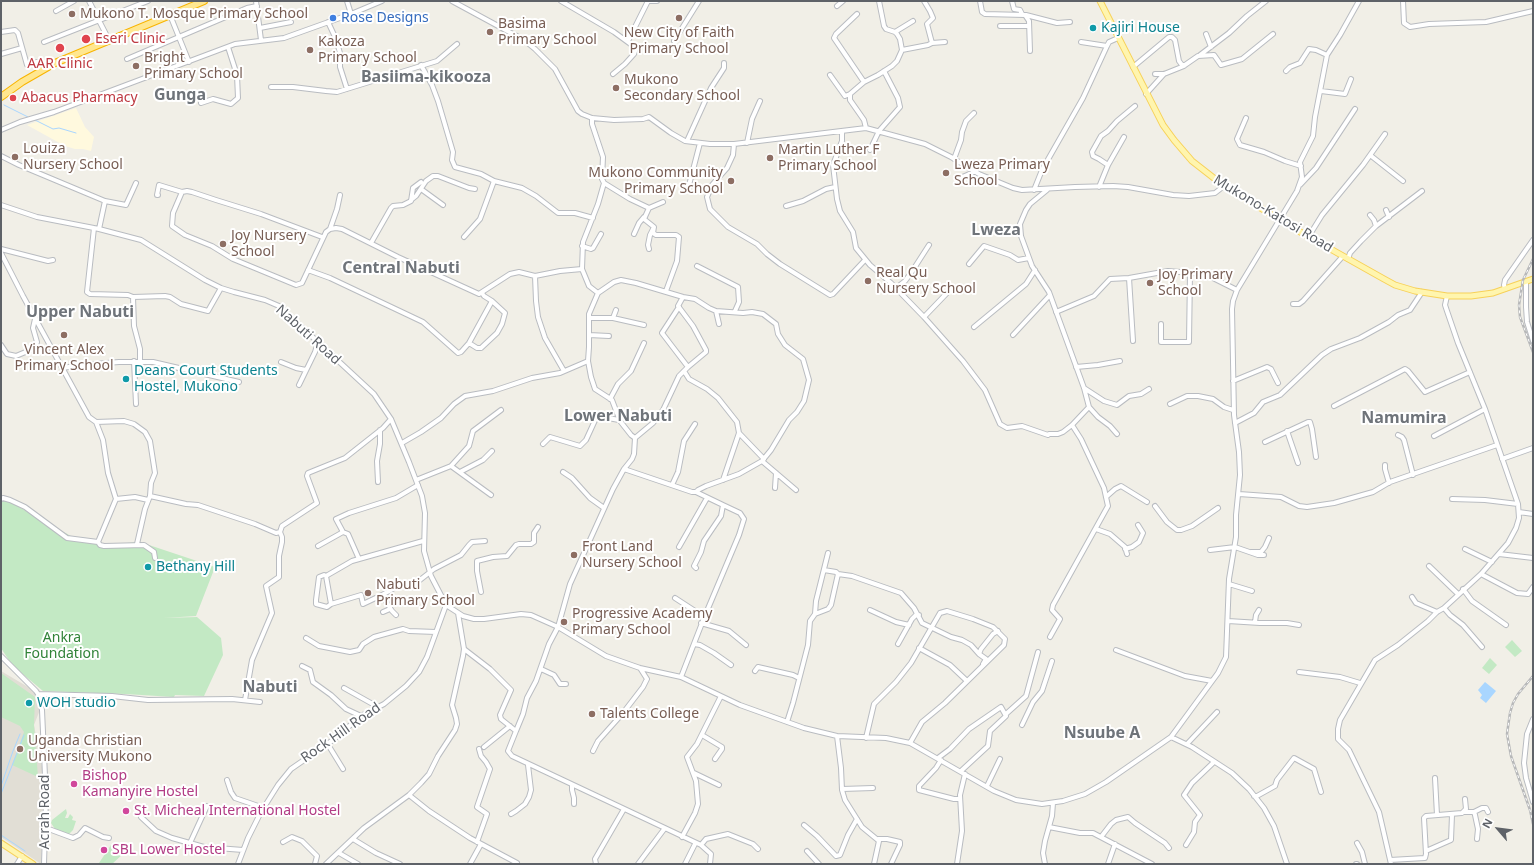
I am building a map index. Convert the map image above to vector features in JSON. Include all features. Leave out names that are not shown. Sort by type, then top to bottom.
[{"type":"highway","points":[[1,97],[14,87],[70,56],[204,1]]},
{"type":"highway","points":[[1,102],[8,96],[14,87]]},
{"type":"main road","name":"Mukono-Katosi Road","points":[[1101,2],[1162,124],[1181,150],[1204,172],[1224,186],[1348,259],[1395,284],[1422,292],[1447,296],[1482,295],[1506,289],[1533,279]]},
{"type":"main road","points":[[1,843],[33,864]]},
{"type":"street","points":[[56,11],[74,1]]},
{"type":"street","points":[[89,1],[109,40]]},
{"type":"street","points":[[44,42],[86,26],[98,19],[146,1]]},
{"type":"street","points":[[256,1],[261,40]]},
{"type":"street","points":[[347,1],[351,14]]},
{"type":"street","points":[[1,130],[20,122],[54,112],[228,47],[247,42],[284,38],[351,14],[382,1]]},
{"type":"street","points":[[452,1],[524,40],[535,49],[556,71],[578,111],[582,114],[592,118],[614,120],[643,119],[649,117],[671,134],[687,141],[734,144],[866,128],[919,142],[954,159],[974,172],[1013,188],[1034,190],[1064,187],[1128,187],[1173,195],[1189,196],[1215,193],[1224,186]]},
{"type":"street","points":[[562,1],[636,48],[625,64],[613,74]]},
{"type":"street","points":[[628,42],[648,1],[657,1]]},
{"type":"street","points":[[674,41],[699,1]]},
{"type":"street","points":[[837,6],[843,1]]},
{"type":"street","points":[[830,75],[845,96],[897,61],[902,50],[900,39],[895,32],[886,29],[884,26],[879,1]]},
{"type":"street","points":[[924,1],[933,18],[927,24],[932,43]]},
{"type":"street","points":[[980,1],[982,12],[985,14],[1023,15],[1057,23],[1070,22]]},
{"type":"street","points":[[1012,1],[1014,9],[1020,10],[1029,21],[1030,51]]},
{"type":"street","points":[[1155,74],[1164,74],[1185,65],[1211,47],[1266,1]]},
{"type":"street","points":[[446,605],[458,613],[474,619],[484,620],[521,614],[531,614],[558,627],[606,656],[640,668],[681,677],[740,705],[787,722],[837,736],[886,738],[910,744],[1009,798],[1042,804],[1053,803],[1074,798],[1096,788],[1171,736],[1218,673],[1226,657],[1230,569],[1235,547],[1240,462],[1234,410],[1232,309],[1237,290],[1298,187],[1302,177],[1300,162],[1313,136],[1314,117],[1321,91],[1327,55],[1359,1]]},
{"type":"street","points":[[1403,1],[1404,23],[1410,27],[1429,24],[1486,22],[1533,11]]},
{"type":"street","points":[[127,59],[247,8],[257,6]]},
{"type":"street","points":[[857,14],[836,34],[834,38],[864,82]]},
{"type":"street","points":[[170,15],[189,62]]},
{"type":"street","points":[[895,32],[913,21]]},
{"type":"street","points":[[260,28],[291,22]]},
{"type":"street","points":[[328,22],[336,39],[340,53],[340,67],[347,89]]},
{"type":"street","points":[[1000,26],[1029,26]]},
{"type":"street","points":[[1,32],[15,30],[18,33],[27,65],[37,62],[40,72]]},
{"type":"street","points":[[1206,34],[1211,47]]},
{"type":"street","points":[[1198,56],[1214,55],[1221,65],[1239,60],[1245,57],[1273,34]]},
{"type":"street","points":[[1133,67],[1164,40],[1171,37],[1175,40],[1179,61],[1185,65]]},
{"type":"street","points":[[1034,190],[1042,170],[1083,98],[1109,42],[1118,38]]},
{"type":"street","points":[[902,50],[932,43],[945,42]]},
{"type":"street","points":[[1081,42],[1107,46]]},
{"type":"street","points":[[271,87],[293,87],[326,92],[337,92],[437,61],[458,44]]},
{"type":"street","points":[[201,103],[215,99],[231,104],[238,98],[237,75],[228,47]]},
{"type":"street","points":[[1,54],[22,48]]},
{"type":"street","points":[[1286,71],[1290,67],[1300,63],[1309,50],[1316,50],[1327,55]]},
{"type":"street","points":[[687,141],[711,88],[724,68],[724,63]]},
{"type":"street","points":[[421,65],[432,85],[438,101],[453,152],[452,160],[455,167],[482,174],[494,181],[506,185],[522,188],[536,196],[558,213],[575,213],[593,218]]},
{"type":"street","points":[[870,150],[879,131],[900,107],[898,98],[884,71]]},
{"type":"street","points":[[1146,94],[1164,74]]},
{"type":"street","points":[[1321,91],[1345,94],[1351,79]]},
{"type":"street","points":[[850,94],[850,100],[864,120],[866,128]]},
{"type":"street","points":[[747,143],[752,119],[760,101]]},
{"type":"street","points":[[1108,164],[1093,156],[1092,152],[1101,136],[1135,106]]},
{"type":"street","points":[[1298,187],[1316,168],[1355,109]]},
{"type":"street","points":[[954,159],[966,121],[974,113]]},
{"type":"street","points":[[592,118],[592,124],[603,158],[602,179],[604,183],[593,218],[585,234],[582,246],[582,269],[589,286],[598,293]]},
{"type":"street","points":[[1246,118],[1237,139],[1240,144],[1301,166]]},
{"type":"street","points":[[842,131],[842,141],[833,164],[835,187],[840,211],[853,232],[856,248],[865,260],[896,288],[924,317],[973,373],[985,390],[998,422],[1007,428],[1022,426],[1048,435],[1058,434],[1072,425],[1088,406]]},
{"type":"street","points":[[1309,236],[1322,215],[1385,134]]},
{"type":"street","points":[[1100,187],[1108,164],[1124,137]]},
{"type":"street","points":[[688,188],[700,143]]},
{"type":"street","points":[[734,144],[733,155],[727,168],[712,185],[707,197],[710,208],[728,227],[757,244],[780,264],[830,295],[865,260]]},
{"type":"street","points":[[1370,155],[1403,181]]},
{"type":"street","points":[[1,156],[105,201],[126,205],[136,183]]},
{"type":"street","points":[[960,178],[974,172]]},
{"type":"street","points":[[371,243],[391,208],[393,206],[403,205],[411,201],[426,181],[433,176],[438,176],[475,189]]},
{"type":"street","points":[[464,237],[480,219],[494,181]]},
{"type":"street","points":[[411,201],[413,188],[421,182]]},
{"type":"street","points":[[604,183],[649,208]]},
{"type":"street","points":[[158,195],[159,185],[182,192],[192,192],[261,214],[322,238]]},
{"type":"street","points":[[786,206],[803,201],[826,189],[835,187]]},
{"type":"street","points":[[421,189],[443,205]]},
{"type":"street","points":[[1047,189],[1030,204],[1020,222],[1021,236],[1029,258],[1050,295],[1084,388],[1088,406],[1117,434]]},
{"type":"street","points":[[1348,259],[1350,254],[1361,241],[1376,226],[1422,191]]},
{"type":"street","points":[[182,192],[173,213],[172,222],[174,228],[185,235],[212,246],[234,259],[296,285],[302,283],[322,238],[330,229],[340,195]]},
{"type":"street","points":[[105,201],[97,229],[87,292],[90,294],[128,295],[133,297],[170,297],[181,304],[208,311],[221,288]]},
{"type":"street","points":[[634,234],[649,208],[663,202]]},
{"type":"street","name":"Nabuti Road","points":[[1,205],[37,217],[142,240],[205,280],[221,288],[265,300],[279,306],[374,394],[391,419],[402,442],[418,485],[425,512],[423,541],[424,550],[430,573],[446,605]]},
{"type":"street","points":[[1386,210],[1389,217]]},
{"type":"street","points":[[1370,215],[1376,226]]},
{"type":"street","points":[[644,217],[644,219],[654,227]]},
{"type":"street","points":[[649,249],[648,246],[650,235],[654,227]]},
{"type":"street","points":[[654,227],[653,233],[656,235],[676,235],[679,238],[677,261],[666,291]]},
{"type":"street","points":[[330,229],[342,229],[479,294],[510,274],[519,272],[535,276],[560,271],[582,269]]},
{"type":"street","points":[[582,246],[591,249],[593,248],[601,234]]},
{"type":"street","points":[[1506,289],[1504,285],[1506,280],[1533,240]]},
{"type":"street","points":[[896,288],[905,281],[929,245]]},
{"type":"street","points":[[969,264],[984,246],[1010,255],[1018,260],[1029,258]]},
{"type":"street","points":[[1,249],[48,261],[53,260]]},
{"type":"street","points":[[1,253],[35,319],[89,417],[96,422],[103,440],[108,473],[116,499],[98,542]]},
{"type":"street","points":[[1293,304],[1299,304],[1303,301],[1343,256]]},
{"type":"street","points":[[697,266],[738,287],[739,302],[735,311]]},
{"type":"street","points":[[308,270],[330,278],[423,322],[458,353],[461,352],[469,343],[492,301]]},
{"type":"street","points":[[974,327],[1026,284],[1035,270]]},
{"type":"street","points":[[1056,312],[1094,296],[1110,279],[1129,278],[1168,271],[1201,273],[1237,290]]},
{"type":"street","points":[[1161,324],[1161,342],[1189,342],[1190,273]]},
{"type":"street","points":[[535,276],[538,318],[545,338],[564,371]]},
{"type":"street","points":[[1129,278],[1133,341]]},
{"type":"street","points":[[635,438],[620,420],[612,400],[595,389],[591,377],[588,361],[589,314],[598,293],[614,282],[621,280],[695,299],[716,311],[735,311],[743,313],[752,312],[763,314],[776,324],[779,337],[785,345],[803,359],[809,376],[803,403],[789,420],[763,460],[738,474],[706,486],[696,492]]},
{"type":"street","points":[[1526,282],[1527,322],[1533,341]]},
{"type":"street","points":[[924,317],[948,292]]},
{"type":"street","points":[[1235,423],[1254,413],[1263,402],[1280,394],[1322,355],[1331,349],[1360,338],[1389,322],[1398,315],[1410,310],[1422,292]]},
{"type":"street","points":[[469,343],[477,348],[481,348],[497,333],[502,324],[505,313],[482,293]]},
{"type":"street","points":[[1013,335],[1050,295]]},
{"type":"street","points":[[1447,296],[1445,305],[1485,409],[1518,504],[1519,522],[1499,554],[1482,574],[1428,621],[1398,645],[1375,660],[1360,683],[1338,724],[1338,735],[1340,741],[1349,750],[1360,770],[1379,812],[1391,862],[1424,859],[1426,856],[1424,818],[1426,816],[1474,812],[1482,808],[1486,808],[1488,812]]},
{"type":"street","points":[[133,297],[134,326],[140,349],[140,362]]},
{"type":"street","points":[[683,297],[678,304],[679,307],[662,333],[688,367]]},
{"type":"street","points":[[679,307],[693,326],[706,350],[704,354],[677,378],[670,398],[655,421],[635,438],[632,459],[624,469],[604,508],[570,584],[558,627],[549,644],[541,669],[527,698],[523,714],[509,749],[509,753],[528,765],[541,769],[701,846],[711,854],[710,864]]},
{"type":"street","points":[[613,318],[616,310]]},
{"type":"street","points":[[716,311],[719,324]]},
{"type":"street","points":[[589,318],[613,318],[644,325]]},
{"type":"street","points":[[1,345],[7,354],[16,356],[35,348],[38,342],[33,325],[35,319]]},
{"type":"street","points":[[589,335],[609,336]]},
{"type":"street","points":[[299,385],[315,352],[318,342]]},
{"type":"street","points":[[610,398],[618,384],[631,371],[644,343]]},
{"type":"street","points":[[62,368],[134,361],[153,362],[169,364],[239,382]]},
{"type":"street","points":[[134,361],[136,404]]},
{"type":"street","points":[[402,442],[421,432],[441,418],[454,404],[465,396],[493,391],[532,378],[564,371],[588,361]]},
{"type":"street","points":[[1076,367],[1120,361]]},
{"type":"street","points":[[281,362],[306,370]]},
{"type":"street","points":[[1233,381],[1267,367],[1271,369],[1278,383]]},
{"type":"street","points":[[1334,406],[1405,369],[1425,392],[1470,372]]},
{"type":"street","points":[[684,371],[689,379],[707,389],[718,398],[736,419],[739,433],[763,460],[796,490]]},
{"type":"street","points":[[1084,388],[1104,401],[1117,405],[1129,396],[1141,394],[1149,389]]},
{"type":"street","points":[[1170,404],[1187,396],[1198,396],[1213,399],[1224,407],[1234,410]]},
{"type":"street","points":[[1434,436],[1485,409]]},
{"type":"street","points":[[416,480],[451,466],[469,446],[473,431],[501,410]]},
{"type":"street","points":[[543,444],[550,437],[580,446],[586,440],[591,425],[597,416],[620,420]]},
{"type":"street","points":[[245,700],[252,660],[272,613],[266,586],[279,576],[279,556],[282,542],[280,532],[282,526],[317,503],[307,476],[308,473],[340,461],[380,430],[391,419]]},
{"type":"street","points":[[96,422],[127,422],[139,427],[148,437],[152,449],[155,473],[151,483],[149,498],[137,544]]},
{"type":"street","points":[[1265,442],[1310,422],[1316,457]]},
{"type":"street","points":[[672,485],[678,472],[684,441],[695,424]]},
{"type":"street","points":[[1050,637],[1060,619],[1052,610],[1053,605],[1108,506],[1104,488],[1081,439],[1072,425]]},
{"type":"street","points":[[378,482],[377,461],[380,444],[380,430]]},
{"type":"street","points":[[1287,431],[1298,463]]},
{"type":"street","points":[[723,480],[739,433]]},
{"type":"street","points":[[1398,435],[1404,440],[1413,475]]},
{"type":"street","points":[[1239,494],[1281,497],[1299,506],[1307,507],[1334,503],[1373,492],[1389,483],[1497,445]]},
{"type":"street","points":[[1502,459],[1533,448]]},
{"type":"street","points":[[460,472],[483,460],[492,451]]},
{"type":"street","points":[[1385,465],[1389,483]]},
{"type":"street","points":[[451,466],[492,496]]},
{"type":"street","points":[[624,469],[692,492],[696,492],[740,513],[744,519],[739,535],[701,623],[681,677]]},
{"type":"street","points":[[563,472],[572,478],[590,498],[604,508]]},
{"type":"street","points":[[775,488],[776,473]]},
{"type":"street","points":[[359,559],[348,534],[343,532],[336,519],[349,513],[396,498],[418,485]]},
{"type":"street","points":[[1106,497],[1121,486],[1147,502]]},
{"type":"street","points":[[116,499],[135,497],[186,504],[198,504],[276,533],[280,532]]},
{"type":"street","points":[[1,499],[3,498],[10,500],[25,507],[67,538],[98,542],[100,545],[104,546],[144,545],[154,552],[155,558]]},
{"type":"street","points":[[680,547],[707,498]]},
{"type":"street","points":[[1452,499],[1485,500],[1518,504]]},
{"type":"street","points":[[696,568],[694,566],[701,552],[704,541],[721,516],[723,505]]},
{"type":"street","points":[[1154,506],[1167,522],[1177,530],[1192,526],[1218,508]]},
{"type":"street","points":[[1519,512],[1533,514]]},
{"type":"street","points":[[1125,549],[1132,547],[1139,542],[1143,533],[1138,525]]},
{"type":"street","points":[[481,592],[476,572],[477,561],[492,557],[507,556],[519,544],[531,544],[534,542],[534,533],[538,528]]},
{"type":"street","points":[[1096,529],[1110,534],[1125,549],[1126,554]]},
{"type":"street","points":[[318,546],[343,532]]},
{"type":"street","points":[[1251,552],[1261,552],[1269,538]]},
{"type":"street","points":[[423,541],[352,561],[326,576],[324,575],[319,578],[316,604],[327,607],[331,604],[361,595],[363,604],[398,586],[411,587],[430,573],[461,555],[472,542],[485,541]]},
{"type":"street","points":[[1210,550],[1235,547],[1258,555],[1264,555]]},
{"type":"street","points":[[1465,549],[1492,562]]},
{"type":"street","points":[[787,722],[808,645],[809,623],[815,614],[816,601],[828,552]]},
{"type":"street","points":[[1499,554],[1533,558]]},
{"type":"street","points":[[1430,566],[1458,594]]},
{"type":"street","points":[[824,570],[852,576],[900,593],[914,608],[922,623],[971,644],[979,654],[986,659],[978,670]]},
{"type":"street","points":[[815,614],[828,609],[831,605],[838,574]]},
{"type":"street","points":[[1482,574],[1517,593],[1528,594],[1533,587]]},
{"type":"street","points":[[326,576],[331,604]]},
{"type":"street","points":[[1229,584],[1252,590]]},
{"type":"street","points":[[1464,590],[1472,601],[1506,625]]},
{"type":"street","points":[[382,595],[390,609],[396,615]]},
{"type":"street","points":[[1412,596],[1416,603],[1437,612]]},
{"type":"street","points":[[675,598],[695,611],[700,617],[704,618]]},
{"type":"street","name":"Rock Hill Road","points":[[238,864],[254,826],[264,808],[278,785],[291,769],[361,716],[406,686],[419,672],[427,657],[446,605]]},
{"type":"street","points":[[1444,608],[1450,615],[1463,625],[1482,647]]},
{"type":"street","points":[[383,612],[390,609]]},
{"type":"street","points":[[870,610],[896,622],[909,625]]},
{"type":"street","points":[[1255,622],[1256,615],[1259,610]]},
{"type":"street","points":[[866,738],[876,701],[904,673],[938,615],[944,611],[947,611],[991,626],[998,631],[1005,639],[1005,642],[945,703],[922,722],[910,744]]},
{"type":"street","points":[[326,864],[364,828],[409,795],[429,774],[438,756],[455,730],[457,724],[452,705],[464,649],[458,613]]},
{"type":"street","points":[[898,644],[915,616],[919,615]]},
{"type":"street","points":[[1228,621],[1287,623],[1299,625]]},
{"type":"street","points":[[701,623],[729,631],[746,645]]},
{"type":"street","points":[[306,638],[326,648],[354,652],[374,637],[397,630],[403,629],[409,631],[436,632]]},
{"type":"street","points":[[979,654],[983,645],[993,634],[998,631]]},
{"type":"street","points":[[694,644],[700,645],[714,653],[731,666]]},
{"type":"street","points":[[919,648],[950,665],[967,681]]},
{"type":"street","points":[[464,649],[490,670],[511,690],[500,717],[516,732]]},
{"type":"street","points":[[1116,650],[1185,676],[1212,681]]},
{"type":"street","points":[[961,771],[986,748],[989,743],[990,731],[1026,696],[1038,652]]},
{"type":"street","points":[[1,656],[38,694],[112,696],[148,700],[245,700],[260,702]]},
{"type":"street","points":[[1022,725],[1033,702],[1042,691],[1052,661]]},
{"type":"street","points":[[302,666],[310,670],[313,682],[331,695],[346,709],[361,716]]},
{"type":"street","points":[[755,671],[758,667],[793,675],[799,678]]},
{"type":"street","points":[[593,751],[598,741],[623,713],[643,687],[647,678],[640,668]]},
{"type":"street","points":[[541,669],[554,675],[560,684],[566,684]]},
{"type":"street","points":[[1299,672],[1340,677],[1360,683]]},
{"type":"street","points":[[344,688],[378,706]]},
{"type":"street","name":"Acrah Road","points":[[38,694],[42,710],[44,733],[46,789],[44,864]]},
{"type":"street","points":[[682,837],[695,813],[698,804],[694,773],[687,757],[702,735],[721,696]]},
{"type":"street","points":[[960,799],[954,799],[919,790],[919,786],[936,768],[939,759],[969,729],[1000,707],[1006,714]]},
{"type":"street","points":[[1187,744],[1217,712]]},
{"type":"street","points":[[1533,719],[1528,734],[1524,763],[1526,778],[1533,802]]},
{"type":"street","points":[[484,747],[510,726]]},
{"type":"street","points":[[702,735],[722,747],[715,759]]},
{"type":"street","points":[[837,736],[842,789],[849,809],[865,831],[878,840],[887,838],[900,842],[891,864]]},
{"type":"street","points":[[1171,736],[1187,744],[1232,773],[1254,796],[1274,826],[1286,864]]},
{"type":"street","points":[[327,743],[343,769]]},
{"type":"street","points":[[470,864],[479,843],[487,814],[477,807],[490,769],[481,756],[479,749]]},
{"type":"street","points":[[1254,796],[1257,796],[1275,786],[1277,780],[1294,758],[1314,769],[1321,792]]},
{"type":"street","points":[[987,786],[1000,759]]},
{"type":"street","points":[[1186,845],[1194,832],[1195,822],[1200,815],[1184,795],[1192,783],[1214,762]]},
{"type":"street","points":[[510,814],[525,804],[529,797],[531,790],[528,765]]},
{"type":"street","points":[[694,773],[719,785]]},
{"type":"street","points":[[957,864],[962,831],[960,799],[965,774]]},
{"type":"street","points":[[1435,778],[1437,815]]},
{"type":"street","points":[[227,780],[231,792],[235,798],[264,808]]},
{"type":"street","points":[[572,785],[574,804]]},
{"type":"street","points":[[842,789],[873,788]]},
{"type":"street","points":[[409,795],[429,811],[479,843],[517,863]]},
{"type":"street","points":[[1464,812],[1466,809],[1465,799]]},
{"type":"street","points":[[1044,864],[1044,846],[1053,813],[1053,803]]},
{"type":"street","points":[[190,843],[207,806]]},
{"type":"street","points":[[596,864],[595,859],[624,809]]},
{"type":"street","points":[[1474,812],[1478,829],[1477,840]]},
{"type":"street","points":[[1426,851],[1451,840],[1452,815]]},
{"type":"street","points":[[141,817],[156,831],[172,838],[204,847],[243,850]]},
{"type":"street","points":[[1101,837],[1116,820],[1128,817],[1165,843],[1168,848]]},
{"type":"street","points":[[804,825],[836,856],[840,855],[857,819]]},
{"type":"street","points":[[1049,827],[1080,833],[1093,833],[1152,864]]},
{"type":"street","points":[[46,828],[73,838],[79,835],[85,828],[103,837],[109,838]]},
{"type":"street","points":[[638,864],[665,828]]},
{"type":"street","points":[[701,846],[706,839],[728,834],[753,844],[758,849]]},
{"type":"street","points":[[283,842],[292,837],[302,841],[317,856],[315,864]]},
{"type":"street","points":[[353,839],[376,853],[400,864]]},
{"type":"street","points":[[874,864],[879,843],[878,840]]},
{"type":"street","points":[[1358,843],[1365,864]]},
{"type":"street","points":[[685,864],[695,844]]},
{"type":"street","points":[[1108,864],[1115,844]]},
{"type":"street","points":[[807,851],[819,864]]},
{"type":"street","points":[[339,853],[358,864]]},
{"type":"street","points":[[17,864],[22,856]]},
{"type":"shaded area","points":[[76,108],[85,127],[94,137],[91,151],[65,146],[27,125]]},
{"type":"shaded area","name":"Uganda Christian University Mukono","points":[[1,671],[45,697],[34,725],[43,773],[41,864],[1,837]]},
{"type":"green space","name":"Ankra Foundation","points":[[3,498],[78,540],[103,545],[140,542],[215,567],[196,616],[164,618],[197,617],[221,638],[223,655],[204,696],[175,695],[174,697],[43,691],[12,665],[1,648],[1,499]]},
{"type":"green space","points":[[1512,640],[1522,651],[1515,657],[1505,647]]},
{"type":"green space","points":[[1490,658],[1497,665],[1489,674],[1482,668]]},
{"type":"green space","points":[[1,673],[35,697],[34,725],[38,777],[12,765],[24,732],[20,726],[1,717]]},
{"type":"green space","points":[[66,809],[67,813],[65,818],[68,818],[70,814],[73,817],[72,820],[76,821],[73,830],[68,835],[55,829],[51,823],[52,820]]},
{"type":"green space","points":[[111,845],[123,854],[112,864],[99,863]]},
{"type":"water","points":[[1485,682],[1496,691],[1486,703],[1480,698],[1482,695],[1478,690]]},
{"type":"waterway","points":[[4,105],[28,117]]},
{"type":"waterway","points":[[33,119],[53,129],[59,128],[76,133]]},
{"type":"waterway","points":[[1,786],[20,734]]},
{"type":"waterway","points":[[1,794],[24,735]]},
{"type":"waterway","points":[[1,835],[25,851]]},
{"type":"railway","points":[[1533,259],[1523,280],[1519,305],[1520,317],[1533,352]]},
{"type":"railway","points":[[1533,676],[1518,694],[1513,703],[1507,734],[1511,756],[1530,810],[1533,824]]},
{"type":"place","name":"Mukono T. Mosque Primary School","points":[[72,14]]},
{"type":"place","name":"Rose Designs","points":[[333,18]]},
{"type":"place","name":"New City of Faith Primary School","points":[[679,18]]},
{"type":"place","name":"Kajiri House","points":[[1093,28]]},
{"type":"place","name":"Basima Primary School","points":[[490,32]]},
{"type":"place","name":"Eseri Clinic","points":[[86,39]]},
{"type":"place","name":"AAR Clinic","points":[[60,48]]},
{"type":"place","name":"Kakoza Primary School","points":[[310,50]]},
{"type":"place","name":"Bright Primary School","points":[[136,66]]},
{"type":"place","name":"Mukono Secondary School","points":[[616,88]]},
{"type":"place","name":"Abacus Pharmacy","points":[[13,98]]},
{"type":"place","name":"Louiza Nursery School","points":[[15,157]]},
{"type":"place","name":"Martin Luther F Primary School","points":[[770,158]]},
{"type":"place","name":"Lweza Primary School","points":[[946,173]]},
{"type":"place","name":"Mukono Community Primary School","points":[[731,181]]},
{"type":"place","name":"Joy Nursery School","points":[[223,244]]},
{"type":"place","name":"Real Qu Nursery School","points":[[868,281]]},
{"type":"place","name":"Joy Primary School","points":[[1150,283]]},
{"type":"place","name":"Vincent Alex Primary School","points":[[64,335]]},
{"type":"place","name":"Deans Court Students Hostel, Mukono","points":[[126,379]]},
{"type":"place","name":"Front Land Nursery School","points":[[574,555]]},
{"type":"place","name":"Bethany Hill","points":[[148,567]]},
{"type":"place","name":"Nabuti Primary School","points":[[368,593]]},
{"type":"place","name":"Progressive Academy Primary School","points":[[564,622]]},
{"type":"place","name":"WOH studio","points":[[29,703]]},
{"type":"place","name":"Talents College","points":[[592,714]]},
{"type":"place","name":"Uganda Christian University Mukono","points":[[20,749]]},
{"type":"place","name":"Bishop Kamanyire Hostel","points":[[74,784]]},
{"type":"place","name":"St. Micheal International Hostel","points":[[126,811]]},
{"type":"place","name":"SBL Lower Hostel","points":[[104,850]]},
{"type":"district","name":"Basiima-kikooza","points":[[426,77]]},
{"type":"district","name":"Gunga","points":[[180,95]]},
{"type":"district","name":"Lweza","points":[[996,230]]},
{"type":"district","name":"Central Nabuti","points":[[401,268]]},
{"type":"district","name":"Upper Nabuti","points":[[80,312]]},
{"type":"district","name":"Lower Nabuti","points":[[618,416]]},
{"type":"district","name":"Namumira","points":[[1404,418]]},
{"type":"district","name":"Nabuti","points":[[270,687]]},
{"type":"district","name":"Nsuube A","points":[[1102,733]]}]
